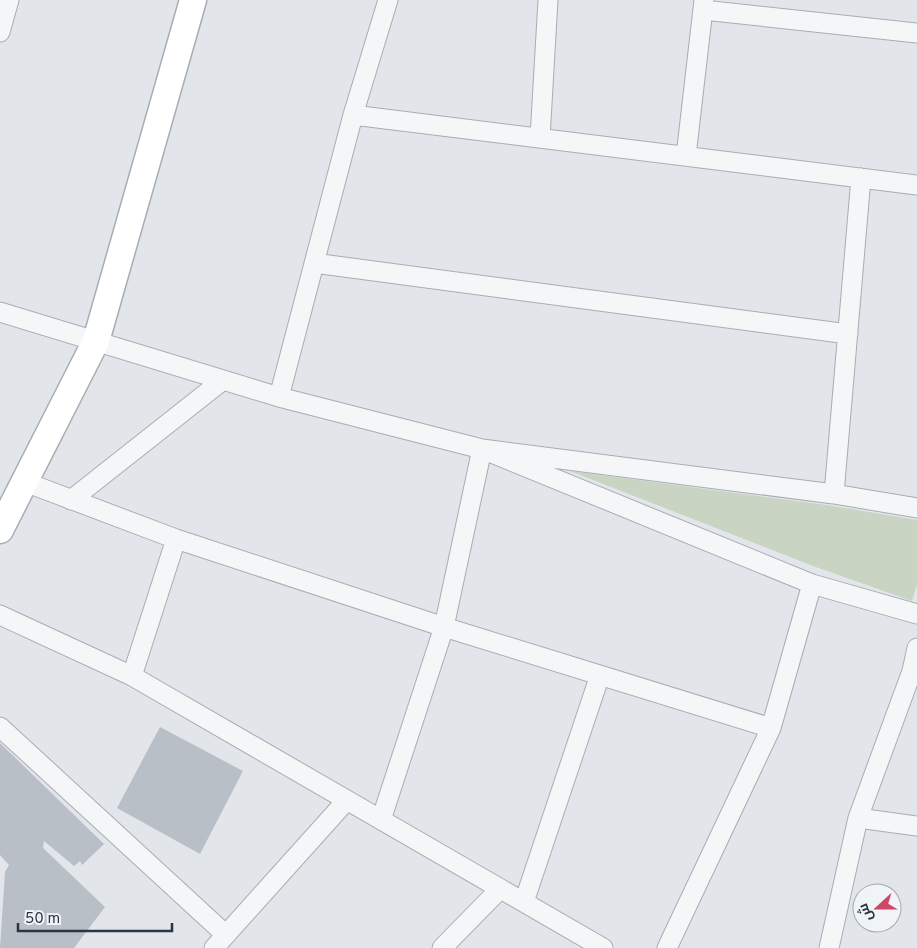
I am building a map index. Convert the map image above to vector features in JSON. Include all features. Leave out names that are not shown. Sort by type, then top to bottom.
[{"type":"street","points":[[0,32],[9,0]]},
{"type":"street","points":[[0,530],[96,341],[193,0]]},
{"type":"street","points":[[279,397],[353,115],[388,0]]},
{"type":"street","points":[[540,138],[548,0]]},
{"type":"street","points":[[686,156],[704,5],[917,34]]},
{"type":"street","points":[[353,115],[917,185]]},
{"type":"street","points":[[834,494],[861,178]]},
{"type":"street","points":[[314,263],[848,334]]},
{"type":"street","points":[[0,312],[279,397],[482,449],[834,494],[917,508]]},
{"type":"street","points":[[71,500],[223,380]]},
{"type":"street","points":[[482,449],[812,584],[917,614]]},
{"type":"street","points":[[381,820],[444,627],[482,449]]},
{"type":"street","points":[[25,482],[176,539],[444,627],[771,728]]},
{"type":"street","points":[[132,676],[176,539]]},
{"type":"street","points":[[667,948],[771,728],[812,584]]},
{"type":"street","points":[[0,615],[132,676],[603,948]]},
{"type":"street","points":[[829,948],[858,818],[914,671],[917,648]]},
{"type":"street","points":[[524,902],[600,675]]},
{"type":"street","points":[[0,727],[220,942],[347,800]]},
{"type":"street","points":[[858,818],[917,826]]},
{"type":"street","points":[[442,948],[500,889]]},
{"type":"green space","points":[[570,471],[827,505],[917,520],[917,584],[912,601],[813,566]]},
{"type":"building","points":[[160,727],[243,771],[200,854],[117,808]]},
{"type":"building","points":[[0,743],[104,844],[82,865],[80,861],[74,866],[44,841],[43,848],[105,907],[74,948],[0,948],[5,872],[9,865],[0,855]]}]
